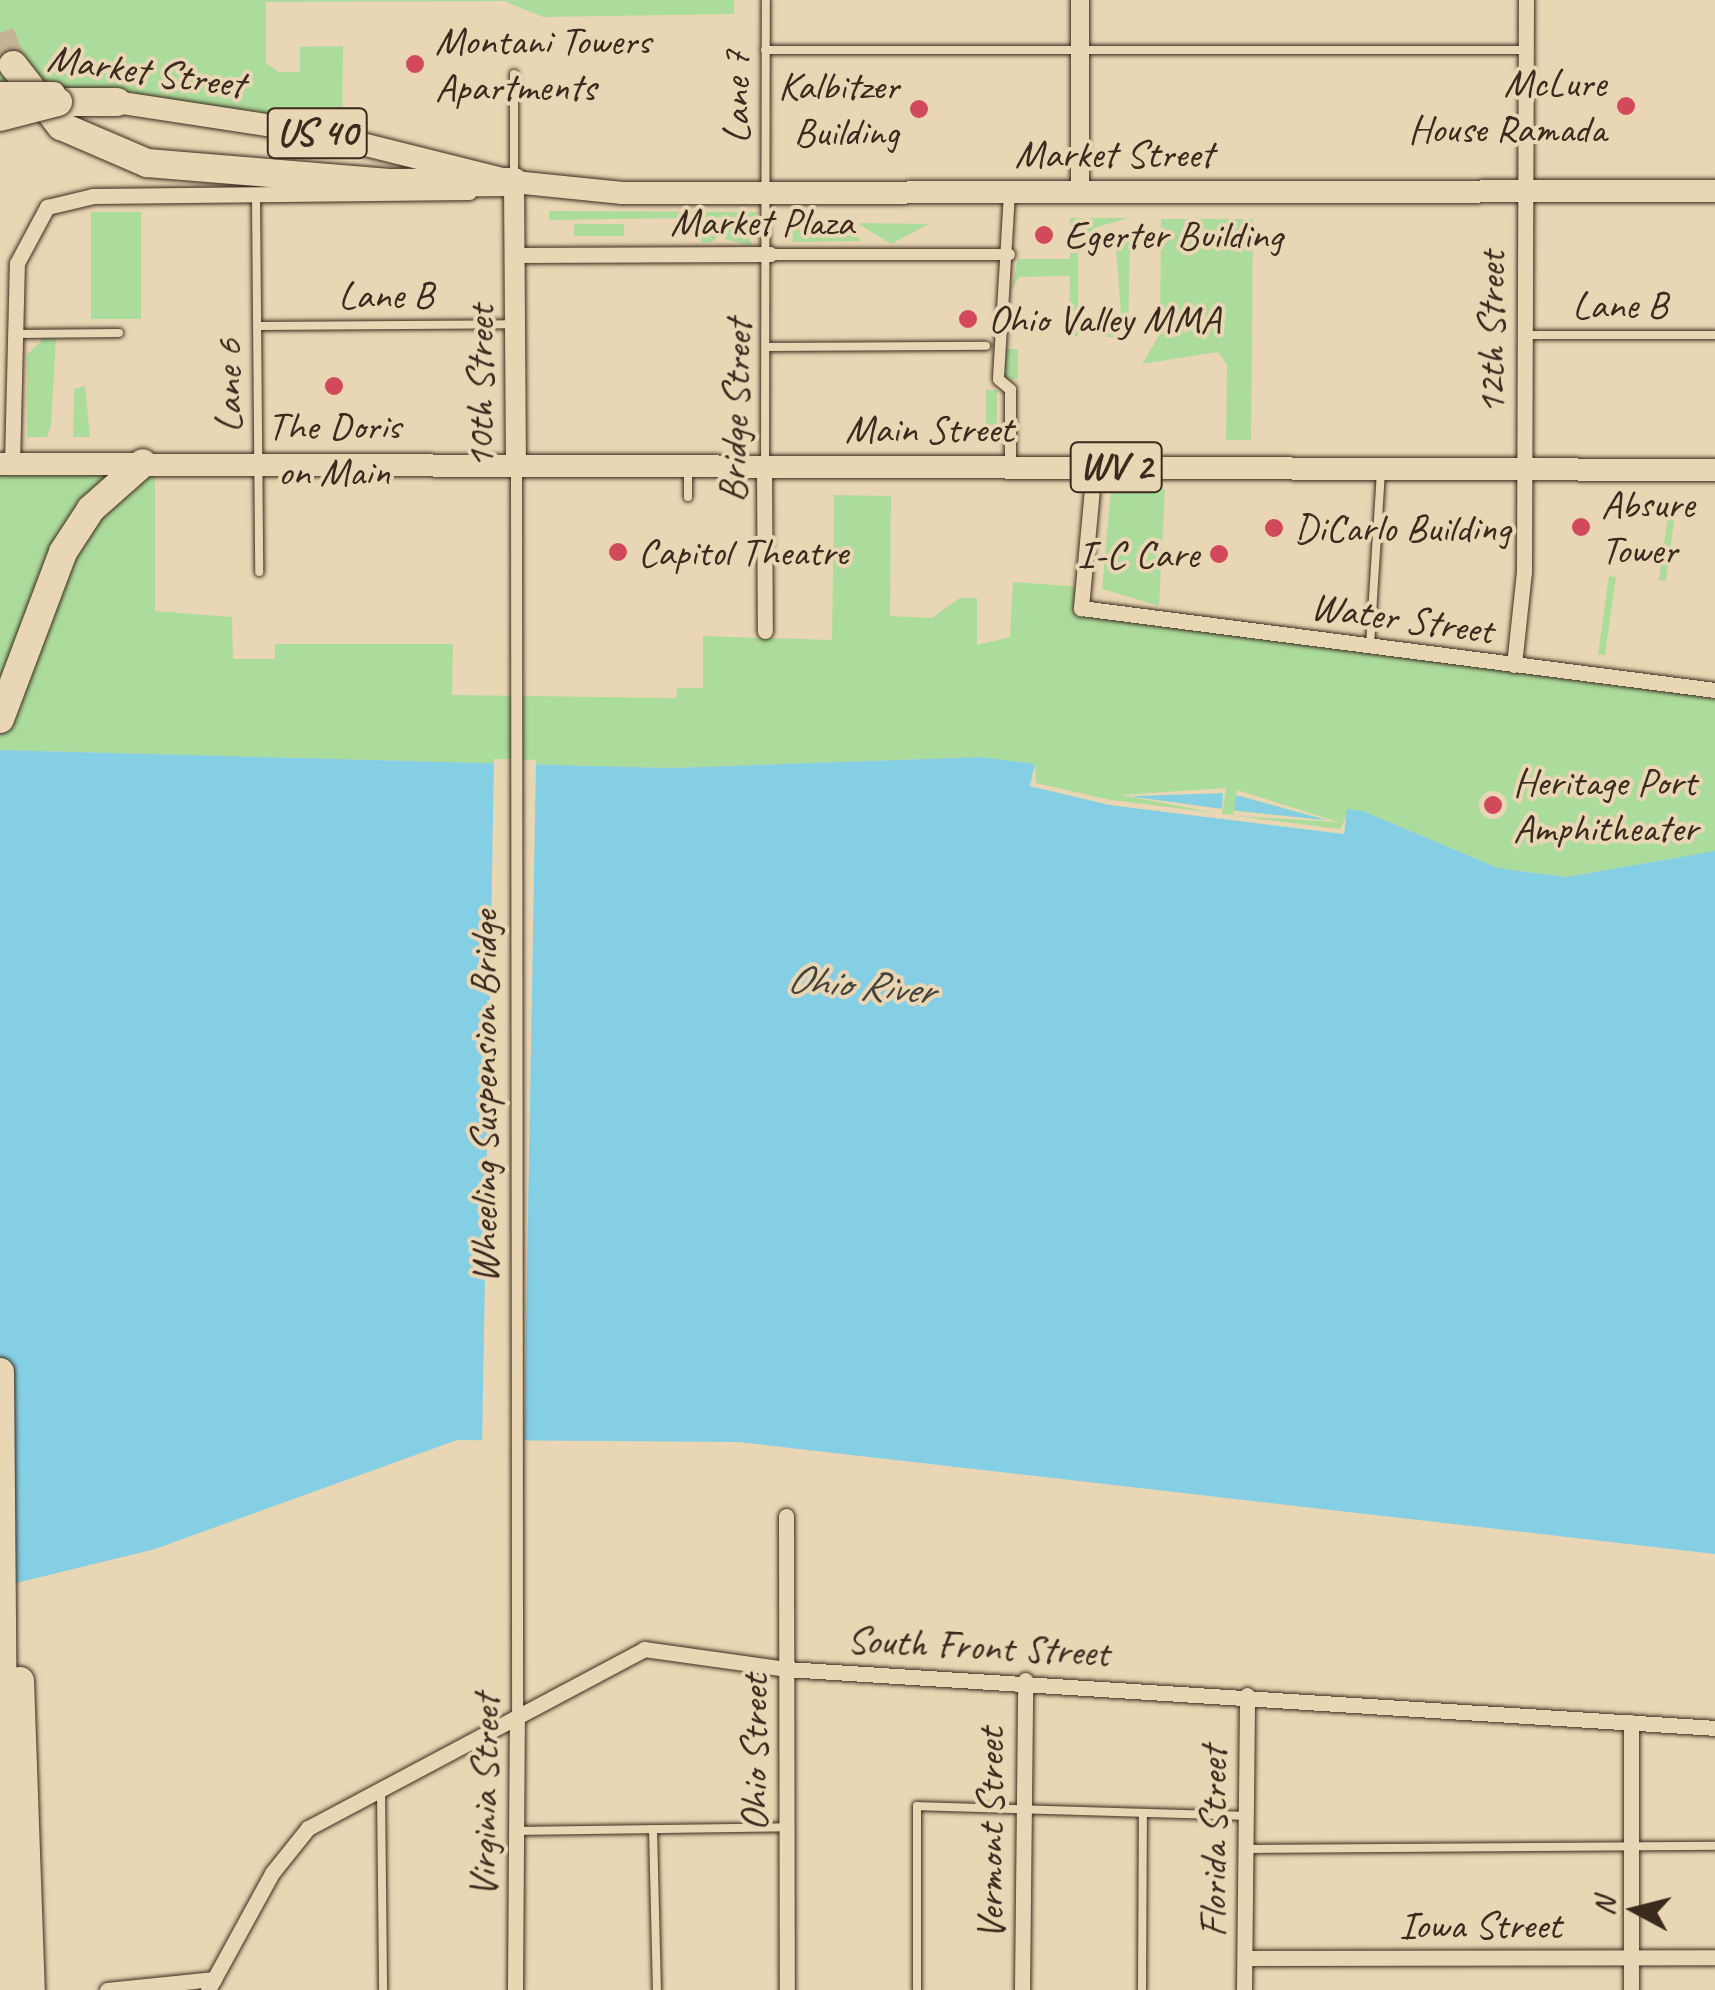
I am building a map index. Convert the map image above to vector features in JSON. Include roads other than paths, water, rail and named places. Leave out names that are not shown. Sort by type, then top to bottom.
[{"type":"highway","points":[[12,64],[61,126],[148,163],[392,183],[514,182]]},
{"type":"highway","points":[[0,117],[56,98],[116,102]]},
{"type":"highway","points":[[0,719],[31,633],[91,509],[143,463]]},
{"type":"highway","points":[[0,1372],[5,1990]]},
{"type":"highway","points":[[4,1576],[29,1766],[31,1990]]},
{"type":"main road","name":"Market Street","points":[[0,92],[56,98]]},
{"type":"main road","name":"Market Street","points":[[116,102],[318,134],[514,182],[771,193],[1715,192]]},
{"type":"main road","name":"10th Street","points":[[514,182],[516,465]]},
{"type":"main road","name":"Main Street","points":[[6,464],[1715,470]]},
{"type":"street","points":[[1080,0],[1080,191]]},
{"type":"street","name":"12th Street","points":[[1514,665],[1524,468],[1526,0]]},
{"type":"street","name":"Market Street","points":[[15,334],[28,232],[68,197],[440,199],[514,182]]},
{"type":"street","points":[[1009,192],[1009,254],[998,379],[1010,390],[1010,467]]},
{"type":"street","name":"Market Plaza","points":[[514,256],[1009,254]]},
{"type":"street","points":[[6,464],[15,334]]},
{"type":"street","name":"10th Street","points":[[516,465],[517,591]]},
{"type":"street","name":"Bridge Street","points":[[764,466],[765,631]]},
{"type":"street","name":"Water Street","points":[[1094,467],[1081,608],[1715,690]]},
{"type":"street","name":"Wheeling Suspension Bridge","points":[[517,591],[517,1603]]},
{"type":"street","name":"Ohio Street","points":[[786,1516],[787,1990]]},
{"type":"street","name":"Virginia Street","points":[[516,1990],[517,1603]]},
{"type":"street","name":"South Front Street","points":[[211,1984],[290,1845],[382,1785],[644,1649],[786,1668],[1025,1680],[1715,1728]]},
{"type":"street","name":"Vermont Street","points":[[1022,1990],[1019,1807],[1025,1680]]},
{"type":"street","name":"Florida Street","points":[[1244,1990],[1247,1695]]},
{"type":"street","points":[[1631,1722],[1631,1990]]},
{"type":"street","name":"Iowa Street","points":[[1245,1958],[1715,1957]]},
{"type":"street","points":[[107,1990],[211,1984]]},
{"type":"lane","name":"Lane 7","points":[[766,0],[771,193]]},
{"type":"lane","points":[[765,50],[1525,50]]},
{"type":"lane","points":[[514,74],[514,182]]},
{"type":"lane","name":"Bridge Street","points":[[764,466],[771,193]]},
{"type":"lane","name":"Lane 6","points":[[256,199],[259,572]]},
{"type":"lane","name":"Lane B","points":[[258,326],[515,324]]},
{"type":"lane","points":[[15,334],[119,333]]},
{"type":"lane","name":"Lane B","points":[[1524,335],[1715,336]]},
{"type":"lane","points":[[770,347],[986,346]]},
{"type":"lane","points":[[688,466],[688,497]]},
{"type":"lane","points":[[1370,646],[1381,468]]},
{"type":"lane","points":[[382,1785],[382,1990]]},
{"type":"lane","points":[[917,1990],[917,1806],[1246,1816]]},
{"type":"lane","points":[[1142,1990],[1143,1813]]},
{"type":"lane","points":[[514,1831],[787,1827]]},
{"type":"lane","points":[[653,1830],[657,1990]]},
{"type":"lane","points":[[1246,1849],[1715,1846]]},
{"type":"water","name":"Ohio River","points":[[0,750],[671,768],[980,757],[1035,764],[1030,786],[1110,805],[1344,834],[1347,809],[1363,811],[1498,868],[1566,877],[1715,851],[1715,1554],[739,1442],[457,1440],[155,1549],[0,1587]]},
{"type":"water","points":[[1224,793],[1222,809],[1126,796]]},
{"type":"water","points":[[1236,795],[1333,822],[1234,810]]},
{"type":"tunnel","points":[[0,33],[13,65]]},
{"type":"place","name":"Montani Towers Apartments","points":[[415,64]]},
{"type":"place","name":"McLure House Ramada","points":[[1626,106]]},
{"type":"place","name":"Kalbitzer Building","points":[[919,109]]},
{"type":"place","name":"Egerter Building","points":[[1044,235]]},
{"type":"place","name":"Ohio Valley MMA","points":[[968,319]]},
{"type":"place","name":"The Doris on Main","points":[[334,386]]},
{"type":"place","name":"Absure Tower","points":[[1581,527]]},
{"type":"place","name":"DiCarlo Building","points":[[1274,528]]},
{"type":"place","name":"Capitol Theatre","points":[[618,552]]},
{"type":"place","name":"I-C Care","points":[[1219,554]]},
{"type":"place","name":"Heritage Port Amphitheater","points":[[1493,805]]}]
